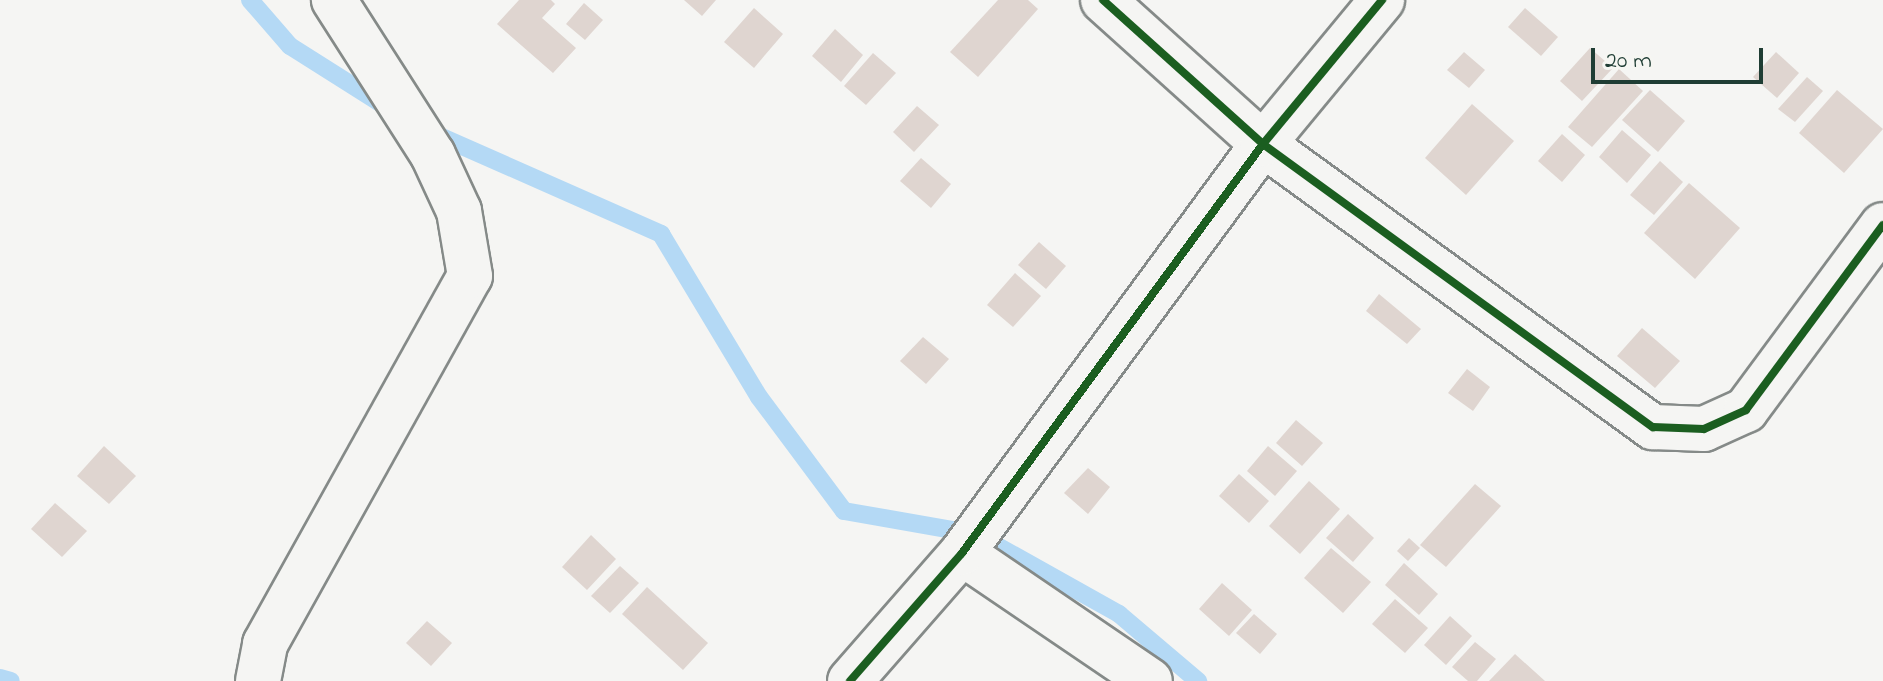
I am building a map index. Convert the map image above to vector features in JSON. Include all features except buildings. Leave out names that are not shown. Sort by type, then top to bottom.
[{"type":"street","points":[[258,681],[265,644],[470,276],[459,211],[433,155],[334,0]]},
{"type":"street","points":[[1103,0],[1263,144],[1653,427],[1704,429],[1746,410],[1883,225]]},
{"type":"street","points":[[850,681],[962,553],[1263,144],[1382,0]]},
{"type":"street","points":[[962,553],[1150,681]]},
{"type":"waterway","points":[[250,0],[290,46],[388,108]]},
{"type":"waterway","points":[[428,131],[661,234],[759,397],[844,511],[976,534],[1119,614],[1198,681]]},
{"type":"waterway","points":[[0,678],[11,681]]},
{"type":"cycle path","points":[[1103,0],[1263,144],[1653,427],[1704,429],[1746,410],[1883,225]]},
{"type":"cycle path","points":[[850,681],[962,553],[1263,144],[1382,0]]}]
